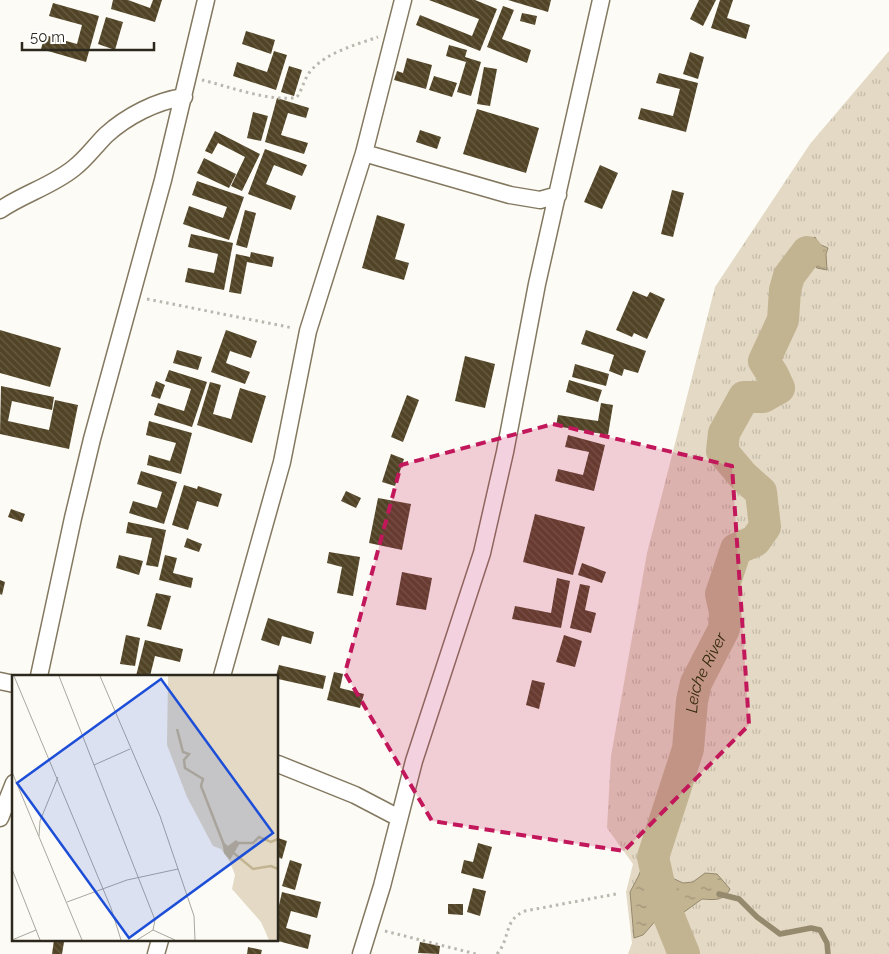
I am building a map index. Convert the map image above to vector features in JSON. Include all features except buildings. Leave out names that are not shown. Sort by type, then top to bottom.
[{"type":"street","points":[[39,675],[92,439],[184,97],[206,0]]},
{"type":"street","points":[[222,675],[282,462],[308,331],[364,153],[403,0]]},
{"type":"street","points":[[361,954],[382,886],[399,818],[435,694],[456,637],[482,552],[505,452],[537,284],[602,0]]},
{"type":"street","points":[[0,210],[74,168],[107,135],[146,108],[166,100],[184,97]]},
{"type":"street","points":[[364,153],[510,195],[540,200],[558,195]]},
{"type":"street","points":[[279,764],[354,796],[399,818]]},
{"type":"street","points":[[0,818],[12,789]]},
{"type":"path","points":[[189,77],[288,100],[297,97],[308,74],[318,63],[336,53],[395,32]]},
{"type":"path","points":[[132,296],[308,331]]},
{"type":"path","points":[[497,954],[505,940],[510,923],[516,914],[616,894]]},
{"type":"path","points":[[370,927],[476,954]]},
{"type":"highlighted area","points":[[553,424],[732,466],[749,725],[624,851],[432,821],[345,673],[401,465]]},
{"type":"green space","points":[[889,51],[889,954],[628,954],[632,943],[626,892],[633,864],[607,828],[611,756],[647,553],[715,287],[810,144]]},
{"type":"water","points":[[815,237],[819,244],[828,248],[826,254],[827,270],[817,268],[811,263],[808,265],[790,261],[794,248]]},
{"type":"water","points":[[656,835],[665,838],[663,863],[668,876],[683,883],[693,882],[705,873],[717,874],[730,889],[722,898],[702,899],[673,920],[658,918],[643,935],[634,938],[630,892]]},
{"type":"waterway","name":"Leiche River","points":[[684,954],[663,902],[653,857],[688,749],[692,701],[696,683],[724,629],[725,612],[721,594],[736,549],[755,541],[765,527],[761,492],[743,476],[722,451],[724,433],[744,397],[763,397],[779,388],[764,361],[783,320],[785,290],[789,276],[807,252]]},
{"type":"waterway","points":[[719,894],[739,899],[757,917],[780,934],[811,928],[820,930],[827,943],[828,954]]}]
